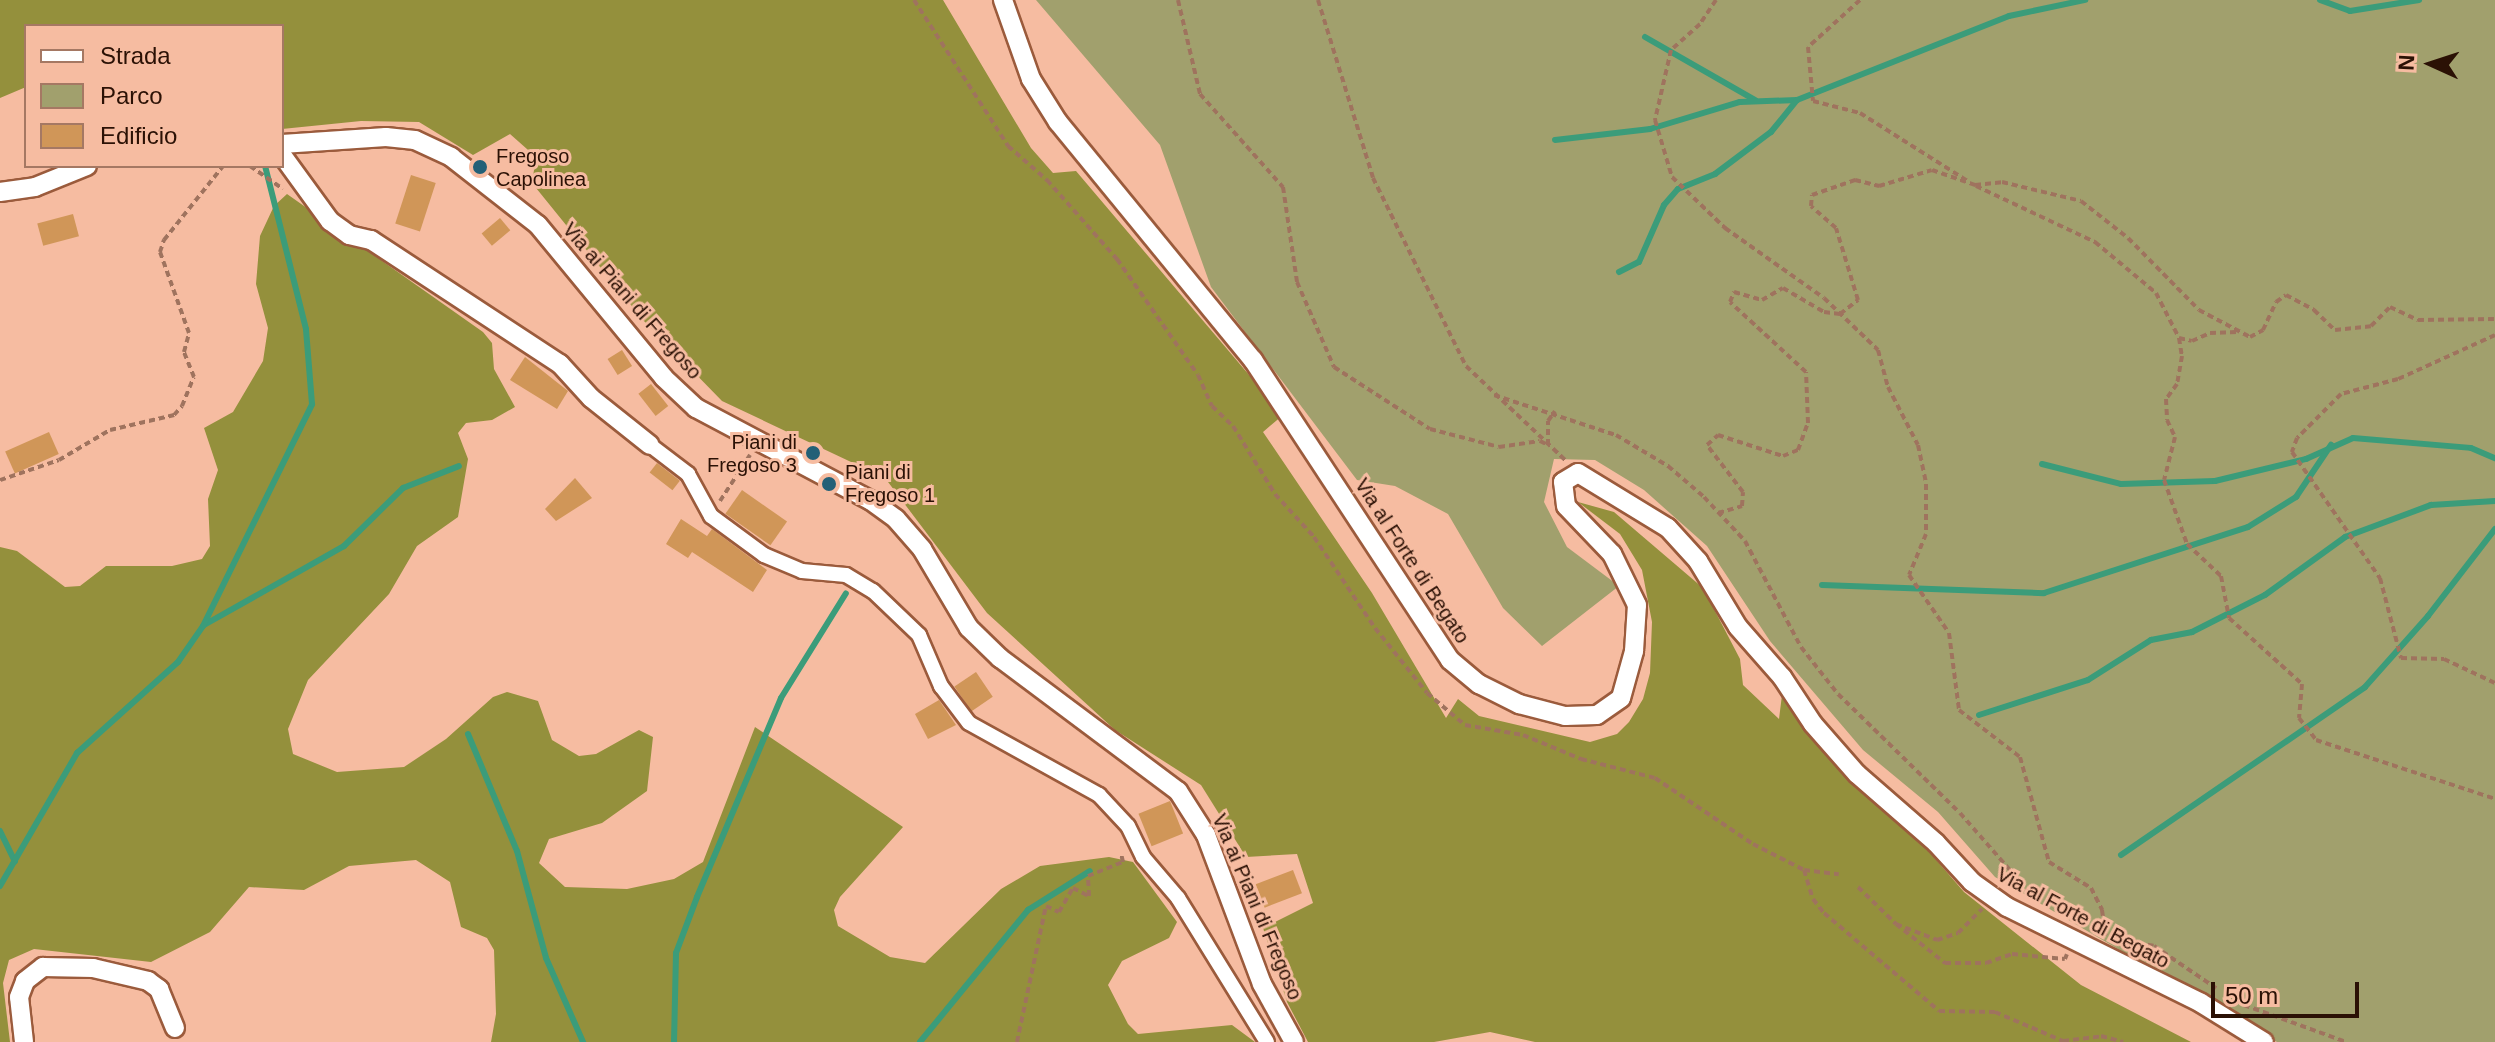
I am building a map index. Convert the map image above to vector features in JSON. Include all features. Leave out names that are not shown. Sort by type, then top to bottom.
[{"type":"street","name":"Via al Forte di Begato","points":[[1003,0],[1031,79],[1058,122],[1112,194],[1253,360],[1450,660],[1479,684],[1519,704],[1565,716],[1597,715],[1621,698],[1637,630],[1637,605],[1612,554],[1566,506],[1563,482],[1578,473],[1668,528],[1698,561],[1738,627],[1782,677],[1813,724],[1857,774],[1972,882],[2007,907],[2201,1003],[2264,1042]]},
{"type":"street","name":"Via ai Piani di Fregoso","points":[[284,144],[386,137],[415,140],[451,157],[538,225],[664,378],[696,408],[870,500],[896,519],[922,549],[969,628],[1000,658],[1178,791],[1206,835],[1262,984],[1294,1042]]},
{"type":"street","points":[[284,158],[330,221],[349,235],[371,240],[560,364],[591,398],[688,474],[711,515],[786,567],[846,575],[873,591],[919,635],[941,686],[969,723],[1099,795],[1128,826],[1267,1042]]},
{"type":"street","points":[[0,192],[35,187],[82,168]]},
{"type":"street","points":[[24,1042],[19,997],[25,981],[43,967],[93,968],[148,981],[159,989],[175,1028]]},
{"type":"path","points":[[914,0],[1008,146],[1047,180],[1117,259],[1198,375],[1212,406],[1233,426],[1275,494],[1314,537],[1427,693],[1465,725],[1523,735],[1581,759],[1655,778],[1743,838],[1804,870],[1839,874]]},
{"type":"path","points":[[1178,0],[1200,94],[1283,187],[1297,282],[1334,367],[1391,407],[1448,436],[1499,447],[1540,441],[1548,445]]},
{"type":"path","points":[[1318,0],[1373,178],[1466,366],[1578,473]]},
{"type":"path","points":[[1716,0],[1700,24],[1671,50],[1655,120],[1672,177],[1725,228],[1840,314],[1878,350],[1888,387],[1907,415],[1918,445],[1926,484],[1926,534],[1909,575],[1949,633],[1959,710],[2020,757],[2049,862],[2091,888],[2102,910],[2105,938]]},
{"type":"path","points":[[1860,0],[1808,47],[1813,101],[1860,113],[1975,185],[2002,182],[2081,201],[2128,238],[2199,310],[2250,337],[2263,330],[2276,302],[2286,295],[2314,310],[2335,330],[2371,326],[2390,307],[2418,320],[2495,319]]},
{"type":"path","points":[[0,480],[59,460],[110,430],[174,415],[182,406],[194,377],[184,352],[189,333],[160,252],[164,240],[221,168]]},
{"type":"path","points":[[1718,513],[1742,506],[1743,492],[1707,445],[1718,435],[1783,456],[1798,450],[1808,423],[1806,372],[1730,302],[1734,292],[1762,300],[1783,288],[1824,312],[1840,314],[1858,300],[1858,290],[1836,228],[1811,206],[1812,195],[1855,180],[1879,186],[1932,170],[1975,185],[2095,242],[2156,293],[2179,338],[2180,370],[2166,399],[2167,420],[2175,437],[2164,480],[2187,544],[2221,576],[2229,618],[2293,671],[2304,700],[2299,718],[2316,740],[2495,799]]},
{"type":"path","points":[[2179,338],[2192,341],[2210,333],[2241,332]]},
{"type":"path","points":[[2495,335],[2398,379],[2341,394],[2297,438],[2292,452],[2380,578],[2401,658],[2444,659],[2495,683]]},
{"type":"path","points":[[1494,395],[1555,411],[1616,435],[1668,466],[1745,541],[1801,647],[1838,694],[1960,813],[2040,904]]},
{"type":"path","points":[[1548,445],[1548,421],[1555,411]]},
{"type":"path","points":[[711,515],[750,454],[765,461]]},
{"type":"path","points":[[1017,1042],[1046,906],[1059,912],[1073,888],[1089,896],[1088,876],[1123,862],[1118,844],[1128,826]]},
{"type":"path","points":[[1804,870],[1813,899],[1824,913],[1939,1011],[1995,1012],[2063,1041],[2101,1036],[2123,1042]]},
{"type":"path","points":[[1858,887],[1927,954],[1960,965],[2012,954],[2065,959],[2071,941]]},
{"type":"path","points":[[1896,924],[1937,940],[1958,933],[1980,910],[1996,904],[2007,907]]},
{"type":"path","points":[[2097,936],[2154,946],[2227,996]]},
{"type":"path","points":[[2235,1002],[2346,1042]]},
{"type":"green space","points":[[1036,0],[2495,0],[2495,1042],[2277,1042],[1995,877],[1938,812],[1863,750],[1770,641],[1707,546],[1644,490],[1595,460],[1554,459],[1544,502],[1567,547],[1619,586],[1542,646],[1503,608],[1448,514],[1395,486],[1357,480],[1211,287],[1160,145]]},
{"type":"shaded area","points":[[0,0],[943,0],[1031,148],[1053,173],[1076,171],[1283,415],[1263,432],[1372,593],[1446,718],[1458,699],[1479,716],[1590,742],[1617,734],[1629,722],[1643,699],[1650,673],[1652,622],[1642,570],[1620,534],[1578,502],[1614,512],[1703,588],[1740,659],[1743,685],[1779,719],[1782,695],[1845,777],[1918,839],[1964,892],[2081,985],[2191,1042],[1535,1042],[1490,1032],[1434,1042],[1308,1042],[1287,1002],[1263,928],[1313,903],[1297,854],[1246,857],[1201,785],[1115,730],[987,613],[885,478],[722,401],[643,320],[532,183],[536,157],[510,134],[473,155],[419,122],[361,121],[284,129],[284,24],[24,24],[24,88],[0,98]]},
{"type":"shaded area","points":[[287,194],[483,332],[492,343],[494,369],[515,407],[492,420],[466,423],[458,433],[468,459],[458,517],[417,546],[389,594],[308,680],[288,729],[293,754],[337,772],[404,767],[446,739],[493,697],[507,692],[538,701],[552,740],[579,756],[596,754],[639,730],[653,737],[647,791],[602,823],[549,839],[539,863],[565,887],[627,889],[674,879],[703,862],[755,727],[903,827],[840,897],[834,910],[838,926],[890,957],[925,963],[1001,889],[1040,866],[1109,857],[1133,862],[1177,922],[1169,938],[1122,961],[1108,985],[1128,1024],[1138,1034],[1232,1025],[1255,1042],[491,1042],[496,1014],[494,950],[487,938],[461,927],[450,882],[416,860],[349,866],[304,890],[249,887],[210,932],[151,962],[34,949],[9,960],[3,983],[10,1042],[0,1042],[0,547],[17,551],[65,587],[80,586],[106,566],[172,566],[202,559],[210,546],[208,499],[218,470],[204,428],[233,412],[263,361],[268,328],[256,284],[260,236],[274,206]]},
{"type":"building","points":[[411,175],[436,183],[420,232],[395,224]]},
{"type":"building","points":[[73,214],[79,236],[43,246],[37,224]]},
{"type":"building","points":[[500,218],[510,230],[492,246],[482,233]]},
{"type":"building","points":[[622,350],[632,366],[618,375],[608,359]]},
{"type":"building","points":[[525,357],[568,391],[557,409],[510,380]]},
{"type":"building","points":[[651,384],[668,406],[656,416],[638,394]]},
{"type":"building","points":[[49,432],[59,454],[15,473],[5,452]]},
{"type":"building","points":[[657,463],[680,481],[672,490],[650,472]]},
{"type":"building","points":[[575,478],[592,498],[556,521],[545,509]]},
{"type":"building","points":[[742,490],[787,522],[770,545],[725,514]]},
{"type":"building","points":[[681,519],[707,536],[712,529],[767,570],[753,592],[692,552],[688,558],[666,544]]},
{"type":"building","points":[[976,672],[993,697],[971,711],[954,687]]},
{"type":"building","points":[[939,700],[956,725],[928,739],[915,714]]},
{"type":"building","points":[[1170,801],[1183,833],[1152,846],[1138,814]]},
{"type":"building","points":[[1293,870],[1302,893],[1265,908],[1256,884]]},
{"type":"waterway","points":[[1555,140],[1650,129],[1740,102],[1797,100],[2009,16],[2085,0]]},
{"type":"waterway","points":[[2320,0],[2350,11],[2419,0]]},
{"type":"waterway","points":[[1645,37],[1755,100]]},
{"type":"waterway","points":[[1619,272],[1639,262],[1664,205],[1678,189],[1715,174],[1771,132],[1797,100]]},
{"type":"waterway","points":[[0,886],[77,753],[178,662],[203,626],[312,404],[306,329],[266,168]]},
{"type":"waterway","points":[[2042,464],[2121,484],[2215,481],[2306,459],[2353,438],[2471,448],[2495,458]]},
{"type":"waterway","points":[[1822,585],[2044,593],[2248,527],[2296,497],[2331,445]]},
{"type":"waterway","points":[[204,625],[344,546],[403,488],[459,466]]},
{"type":"waterway","points":[[1979,715],[2088,680],[2151,640],[2192,632],[2265,595],[2345,537],[2431,505],[2495,501]]},
{"type":"waterway","points":[[2121,855],[2365,687],[2428,616],[2495,529]]},
{"type":"waterway","points":[[674,1042],[676,953],[697,897],[781,698],[846,593]]},
{"type":"waterway","points":[[468,734],[517,851],[546,958],[583,1042]]},
{"type":"waterway","points":[[0,831],[15,862]]},
{"type":"waterway","points":[[920,1042],[1028,910],[1090,871]]},
{"type":"place","name":"Fregoso Capolinea","points":[[480,167]]},
{"type":"place","name":"Piani di Fregoso 3","points":[[813,453]]},
{"type":"place","name":"Piani di Fregoso 1","points":[[829,484]]}]
